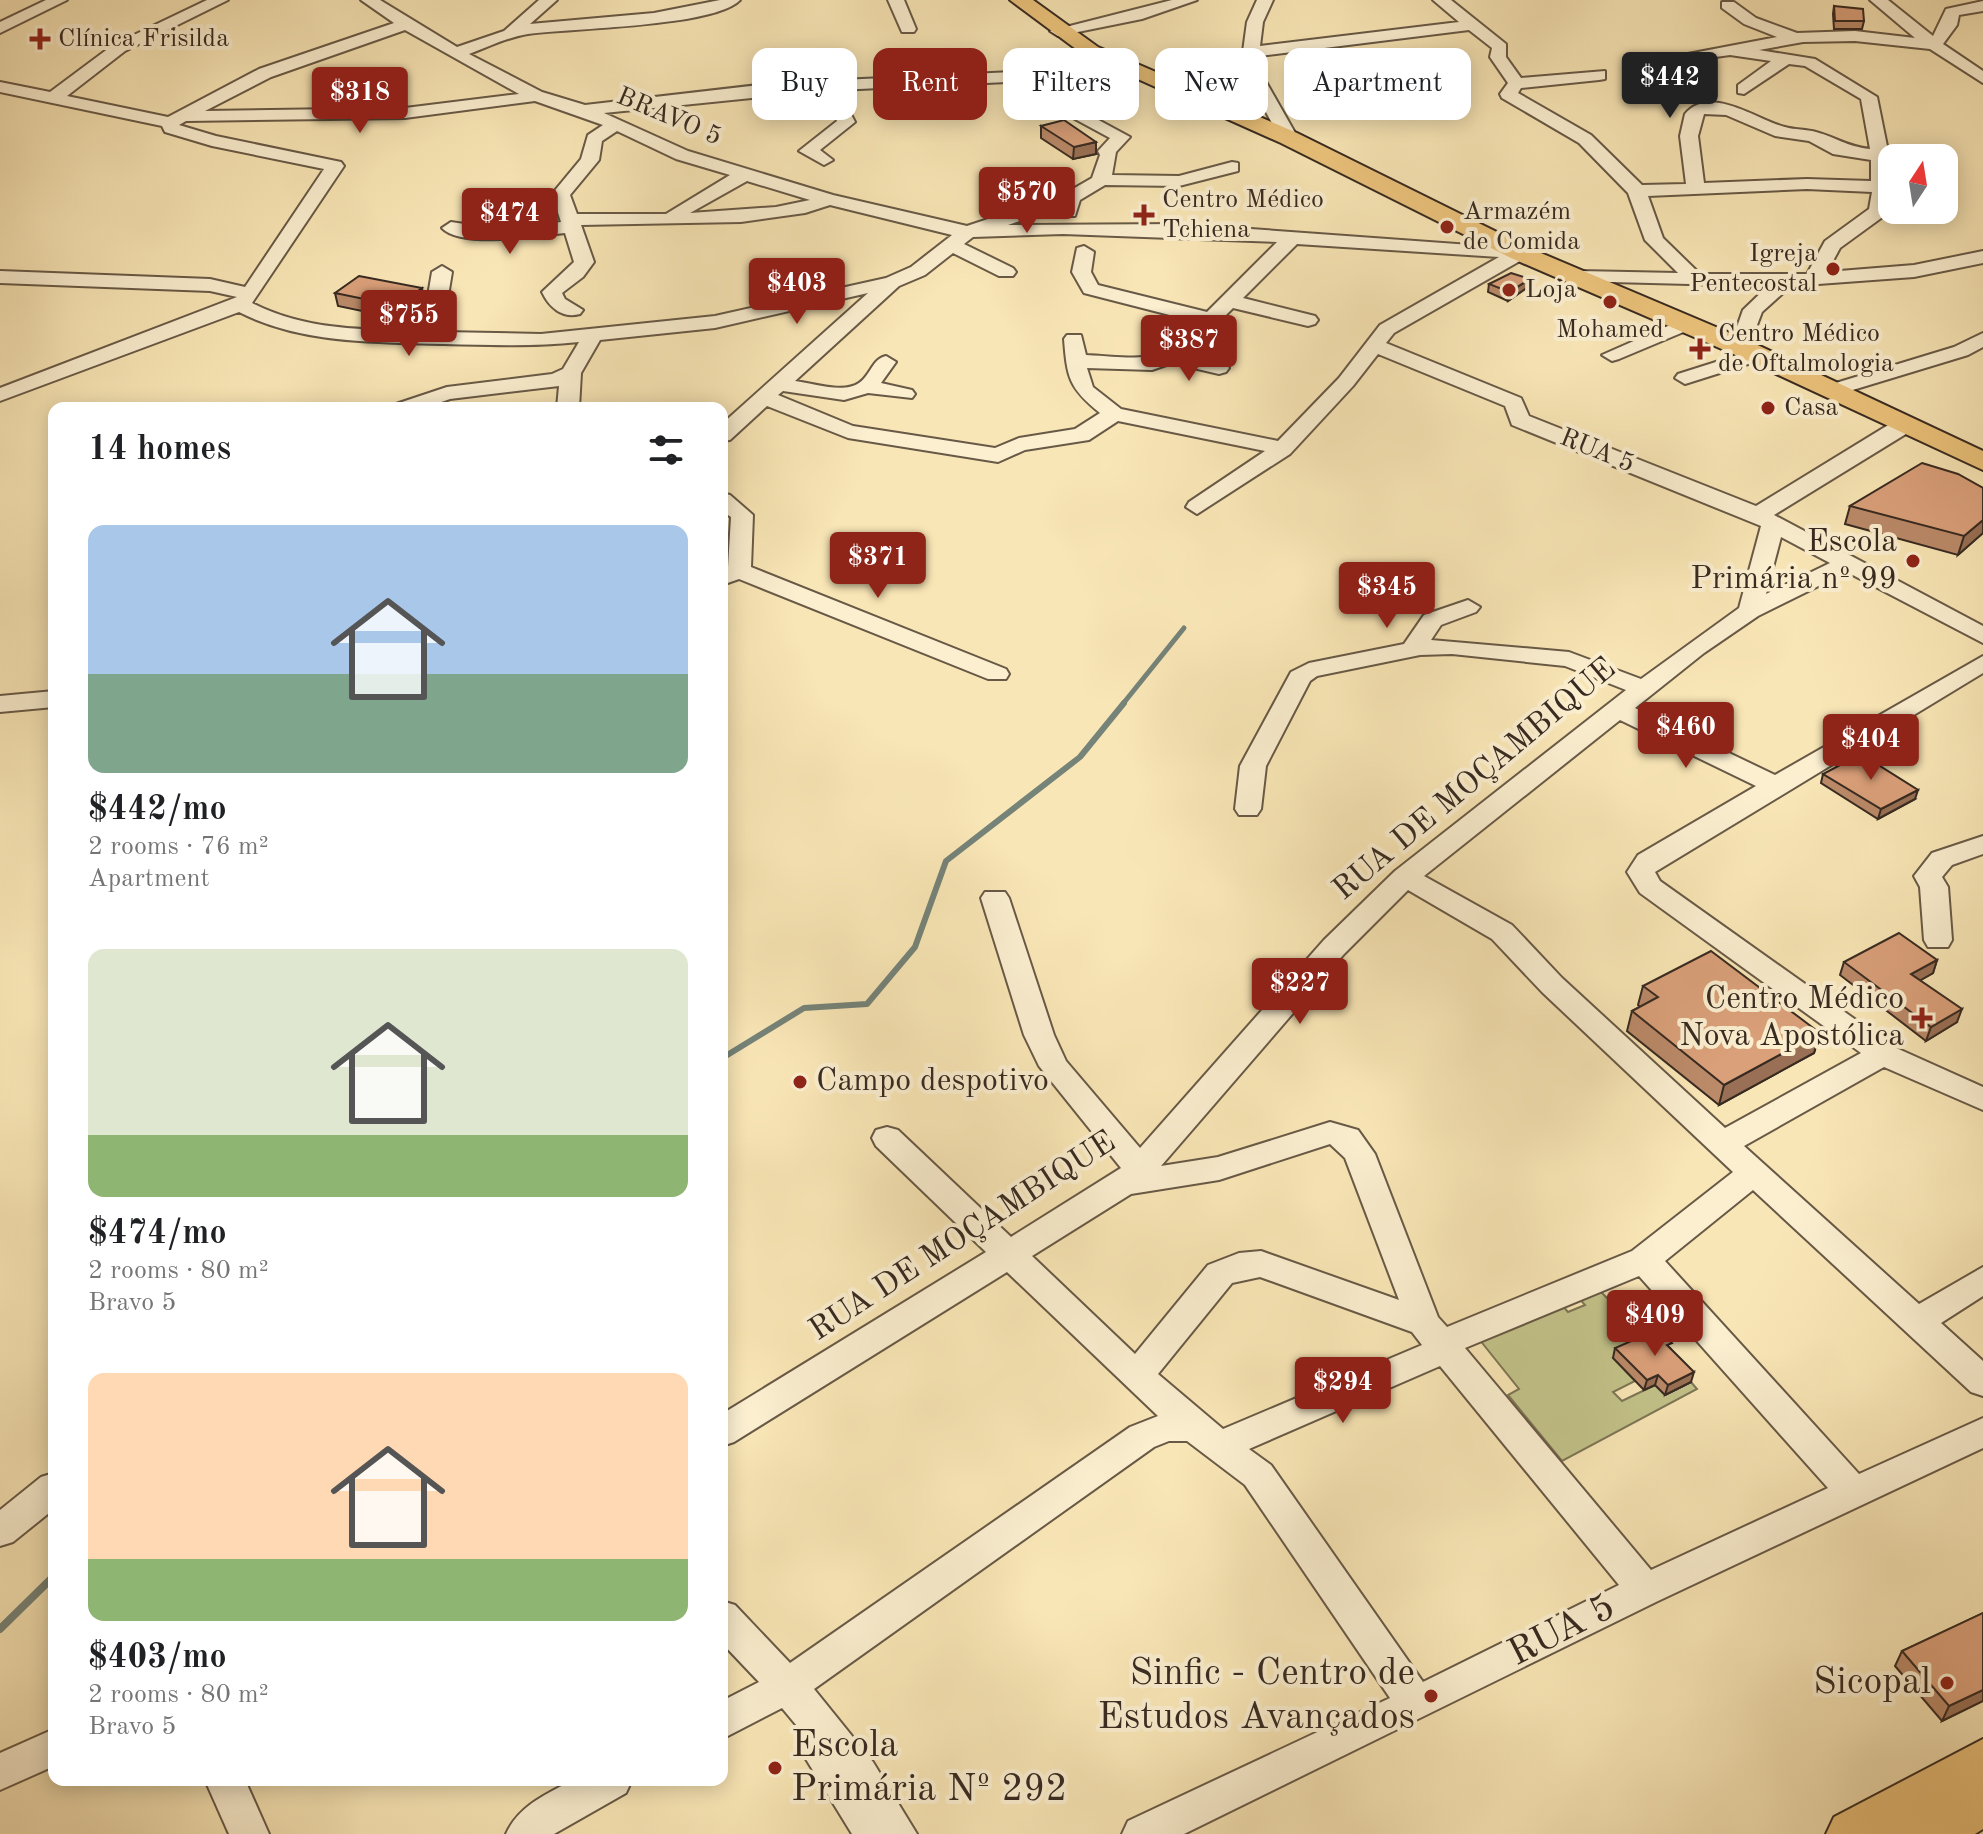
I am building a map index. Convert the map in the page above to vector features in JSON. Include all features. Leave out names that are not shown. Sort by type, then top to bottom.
[{"type":"main road","points":[[1020,0],[1058,31],[1090,48]]},
{"type":"main road","points":[[1139,73],[1289,138],[1520,253],[1748,351],[1983,462]]},
{"type":"main road","points":[[1852,1834],[1983,1762]]},
{"type":"main road","points":[[1927,1834],[1983,1802]]},
{"type":"street","points":[[0,28],[59,0]]},
{"type":"street","points":[[52,99],[119,48],[220,0]]},
{"type":"street","points":[[373,2],[396,0]]},
{"type":"street","points":[[511,32],[549,0]]},
{"type":"street","points":[[455,53],[511,32],[654,18],[719,7],[732,0]]},
{"type":"street","points":[[896,0],[908,29]]},
{"type":"street","points":[[1058,31],[1122,19],[1189,0]]},
{"type":"street","points":[[1252,48],[1255,22],[1265,0]]},
{"type":"street","points":[[1441,0],[1500,47],[1498,57],[1516,83]]},
{"type":"street","points":[[1885,0],[1983,17]]},
{"type":"street","points":[[1885,0],[1934,45],[1983,78]]},
{"type":"street","name":"BRAVO 5","points":[[373,2],[455,53],[536,96],[584,110],[682,155],[827,199],[968,232],[1063,228],[1181,230],[1520,253]]},
{"type":"street","points":[[1728,5],[1750,21],[1794,38]]},
{"type":"street","points":[[1935,10],[1983,6]]},
{"type":"street","points":[[1934,45],[1949,25],[1935,10]]},
{"type":"street","points":[[0,395],[245,299],[335,166],[183,133],[171,128],[174,120],[265,73],[406,24]]},
{"type":"street","points":[[1268,50],[1474,25]]},
{"type":"street","points":[[1678,60],[1794,38],[1855,36],[1934,45]]},
{"type":"street","points":[[1726,50],[1815,64],[1869,97],[1878,145]]},
{"type":"street","points":[[1744,89],[1784,60]]},
{"type":"street","points":[[1516,83],[1599,75]]},
{"type":"street","points":[[857,85],[1003,78]]},
{"type":"street","points":[[1516,83],[1509,96],[1573,130],[1637,191],[1654,240],[1693,277]]},
{"type":"street","points":[[0,87],[174,120],[290,118],[451,109],[536,96]]},
{"type":"street","points":[[584,110],[752,91]]},
{"type":"street","points":[[1268,104],[1289,138]]},
{"type":"street","points":[[1696,190],[1689,136],[1694,114],[1700,109],[1729,110],[1781,132],[1813,136],[1839,150],[1878,156]]},
{"type":"street","points":[[824,160],[808,151],[845,120]]},
{"type":"street","points":[[0,277],[210,285],[245,299],[271,321],[314,330],[492,340],[592,337],[715,322],[892,282],[918,271],[968,232],[1093,188],[1103,180],[1109,155],[1107,151],[1121,137],[1087,120]]},
{"type":"street","points":[[573,310],[557,303],[552,292],[576,273],[584,262],[562,202],[564,187],[590,160],[594,139],[616,124]]},
{"type":"street","points":[[1103,180],[1179,181],[1232,167]]},
{"type":"street","points":[[670,217],[744,175]]},
{"type":"street","points":[[1637,191],[1807,184],[1878,187]]},
{"type":"street","points":[[1063,228],[1072,197]]},
{"type":"street","points":[[451,228],[498,235],[571,223],[804,209],[827,199]]},
{"type":"street","points":[[1814,279],[1832,245],[1877,212],[1878,207]]},
{"type":"street","points":[[469,253],[498,235]]},
{"type":"street","points":[[1282,449],[1239,437],[1114,414],[1084,390],[1075,350],[1152,364],[1170,356],[1292,238]]},
{"type":"street","points":[[952,246],[984,258],[1006,272]]},
{"type":"street","points":[[1084,252],[1084,283],[1091,289],[1211,319]]},
{"type":"street","points":[[1197,507],[1282,449],[1346,382],[1387,329],[1520,253]]},
{"type":"street","points":[[1579,277],[1786,281],[1914,271],[1981,262]]},
{"type":"street","points":[[431,337],[442,272]]},
{"type":"street","points":[[1685,378],[1748,351],[1753,310],[1786,281]]},
{"type":"street","points":[[728,430],[774,392],[892,282]]},
{"type":"street","points":[[1230,301],[1308,320]]},
{"type":"street","points":[[1612,355],[1686,324]]},
{"type":"street","points":[[569,402],[571,373],[592,337]]},
{"type":"street","points":[[1833,390],[1980,344],[1983,339]]},
{"type":"street","name":"RUA 5","points":[[1374,345],[1514,402],[1520,420],[1766,519],[1983,636]]},
{"type":"street","points":[[1170,356],[1219,368]]},
{"type":"street","points":[[867,387],[886,362]]},
{"type":"street","points":[[421,402],[447,393],[546,381],[571,373]]},
{"type":"street","points":[[774,392],[844,394],[867,387],[905,394]]},
{"type":"street","points":[[774,392],[848,432],[998,455],[1019,444],[1081,435],[1114,414]]},
{"type":"street","points":[[1750,611],[1766,519],[1906,424]]},
{"type":"street","points":[[728,504],[742,515],[730,574],[997,674]]},
{"type":"street","name":"RUA DE MOÇAMBIQUE","points":[[728,1428],[1012,1255],[1132,1176],[1334,947],[1405,877],[1642,688],[1750,611],[1848,563]]},
{"type":"street","points":[[1413,649],[1432,620],[1468,607]]},
{"type":"street","points":[[1248,809],[1253,766],[1300,677],[1325,665],[1413,649],[1452,647],[1569,659],[1642,688]]},
{"type":"street","points":[[1983,663],[1648,861],[1641,872],[1650,887],[1883,1054],[1983,1099]]},
{"type":"street","points":[[0,704],[48,700]]},
{"type":"street","points":[[1617,709],[1777,786]]},
{"type":"street","points":[[1938,940],[1934,887],[1928,876],[1942,859],[1977,844],[1983,845]]},
{"type":"street","points":[[1405,877],[1502,932],[1552,985],[1983,1382]]},
{"type":"street","points":[[995,898],[1039,1035],[1054,1066],[1132,1176],[1219,1168],[1330,1133],[1339,1134],[1359,1154],[1434,1336],[1645,1590]]},
{"type":"street","points":[[1722,1144],[1883,1054]]},
{"type":"street","points":[[887,1138],[1137,1376],[1258,1475],[1416,1704]]},
{"type":"street","points":[[1137,1376],[1220,1274],[1239,1266],[1261,1264],[1286,1271],[1434,1336],[1454,1338],[1644,1260],[1753,1173]]},
{"type":"street","points":[[1644,1260],[1854,1493]]},
{"type":"street","points":[[1917,1322],[1983,1280]]},
{"type":"street","points":[[728,1719],[792,1699],[1142,1437],[1167,1427],[1207,1436],[1434,1336]]},
{"type":"street","name":"RUA 5","points":[[1142,1834],[1416,1704],[1645,1590],[1983,1432]]},
{"type":"street","points":[[0,1531],[48,1493]]},
{"type":"street","points":[[728,1624],[869,1785],[897,1834]]},
{"type":"street","points":[[792,1699],[875,1834]]},
{"type":"street","points":[[0,1772],[48,1750]]},
{"type":"street","points":[[228,1786],[249,1834]]},
{"type":"street","points":[[526,1834],[543,1817],[601,1786]]},
{"type":"green space","points":[[1598,1289],[1620,1311],[1608,1318],[1635,1347],[1613,1358],[1635,1381],[1613,1392],[1622,1401],[1655,1385],[1665,1395],[1691,1382],[1697,1389],[1562,1461],[1508,1395],[1519,1389],[1479,1339],[1561,1304],[1568,1312],[1585,1305],[1578,1297]]},
{"type":"building","points":[[1834,6],[1863,9],[1864,21],[1835,21]]},
{"type":"building","points":[[1064,120],[1096,142],[1074,147],[1041,126]]},
{"type":"building","points":[[1511,273],[1530,279],[1509,292],[1489,284]]},
{"type":"building","points":[[359,276],[422,288],[398,306],[335,293]]},
{"type":"building","points":[[1922,463],[1958,474],[1983,488],[1983,520],[1964,536],[1850,506]]},
{"type":"building","points":[[1861,754],[1918,790],[1881,809],[1823,774]]},
{"type":"building","points":[[1899,933],[1937,960],[1911,974],[1962,1009],[1931,1027],[1844,962]]},
{"type":"building","points":[[1711,951],[1820,1033],[1724,1085],[1632,1011],[1658,997],[1643,986]]},
{"type":"building","points":[[1659,1329],[1672,1343],[1667,1345],[1694,1372],[1668,1385],[1658,1375],[1647,1380],[1615,1348]]},
{"type":"building","name":"Sicopal","points":[[1983,1613],[1983,1690],[1949,1706],[1902,1651]]},
{"type":"waterway","points":[[1122,705],[1184,628]]},
{"type":"waterway","points":[[728,1055],[804,1008],[867,1004],[915,947],[946,861],[1080,757],[1124,703]]},
{"type":"waterway","points":[[0,1629],[48,1582]]},
{"type":"place","name":"Clínica Frisilda","points":[[40,39]]},
{"type":"place","name":"Centro Médico Tchiena","points":[[1144,215]]},
{"type":"place","name":"Armazém de Comida","points":[[1447,227]]},
{"type":"place","name":"Igreja Pentecostal","points":[[1833,269]]},
{"type":"place","name":"Loja","points":[[1509,290]]},
{"type":"place","name":"Mohamed","points":[[1610,302]]},
{"type":"place","name":"Centro Médico de Oftalmologia","points":[[1700,349]]},
{"type":"place","name":"Casa","points":[[1768,408]]},
{"type":"place","name":"Escola Primária nº 99","points":[[1913,561]]},
{"type":"place","name":"Centro Médico Nova Apostólica","points":[[1922,1018]]},
{"type":"place","name":"Campo despotivo","points":[[800,1082]]},
{"type":"place","name":"Sicopal","points":[[1947,1683]]},
{"type":"place","name":"Sinfic - Centro de Estudos Avançados","points":[[1431,1696]]},
{"type":"place","name":"Escola Primária Nº 292","points":[[775,1768]]}]
